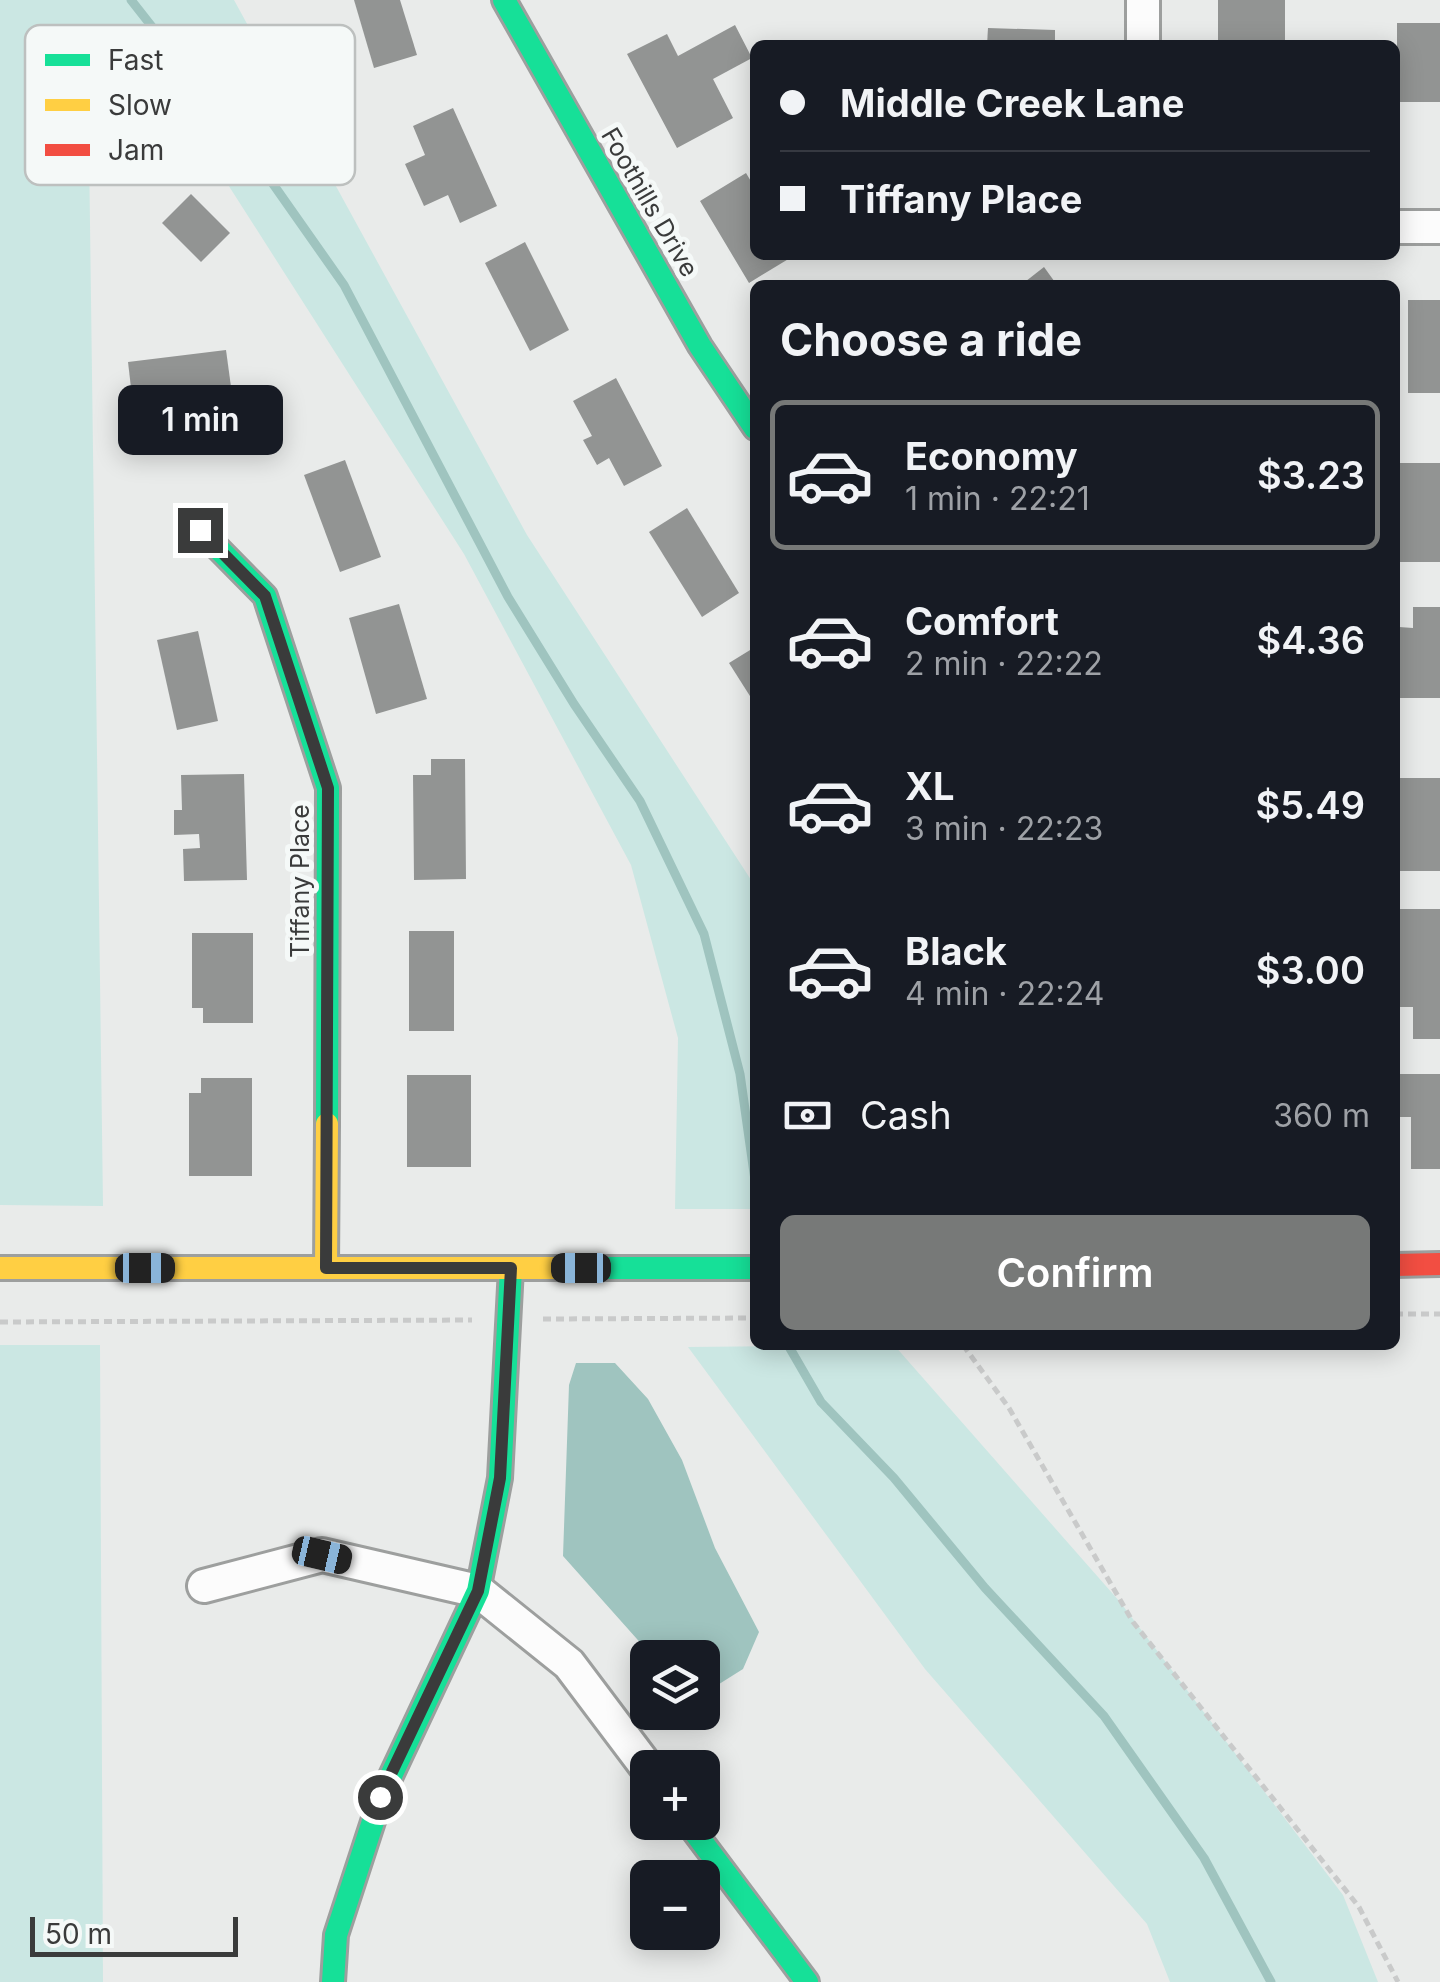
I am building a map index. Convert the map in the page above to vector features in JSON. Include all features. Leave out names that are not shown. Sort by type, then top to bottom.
[{"type":"street","name":"Foothills Drive","points":[[504,0],[700,346],[750,421]]},
{"type":"street","points":[[1143,40],[1144,0]]},
{"type":"street","points":[[1400,227],[1440,227]]},
{"type":"street","name":"Tiffany Place","points":[[200,530],[265,596],[328,788],[326,1268]]},
{"type":"street","points":[[1400,1265],[1440,1264]]},
{"type":"street","points":[[0,1268],[750,1268]]},
{"type":"street","points":[[334,1982],[336,1935],[380,1797],[478,1591],[500,1478],[511,1268]]},
{"type":"street","points":[[204,1586],[322,1555],[478,1591],[568,1664],[634,1750]]},
{"type":"street","points":[[701,1840],[807,1982]]},
{"type":"path","points":[[1400,1314],[1440,1314]]},
{"type":"path","points":[[0,1322],[750,1318]]},
{"type":"path","points":[[967,1350],[1009,1408],[1133,1622],[1360,1907],[1398,1982]]},
{"type":"shaded area","points":[[0,0],[234,0],[248,25],[25,25],[25,185],[89,185],[103,1206],[0,1205]]},
{"type":"shaded area","points":[[228,185],[335,185],[527,535],[750,878],[750,1209],[675,1209],[678,1038],[631,865],[464,554]]},
{"type":"shaded area","points":[[0,1345],[100,1345],[103,1982],[0,1982]]},
{"type":"shaded area","points":[[688,1347],[898,1350],[1120,1602],[1343,1895],[1378,1982],[1170,1982],[1147,1924],[925,1669]]},
{"type":"shaded area","points":[[576,1363],[615,1363],[648,1399],[682,1460],[715,1548],[759,1632],[743,1669],[720,1683],[720,1640],[638,1640],[563,1556],[569,1385]]},
{"type":"building","points":[[354,0],[400,0],[417,55],[374,68]]},
{"type":"building","points":[[1218,0],[1285,0],[1285,40],[1218,40]]},
{"type":"building","points":[[1397,23],[1440,23],[1440,102],[1400,102]]},
{"type":"building","points":[[735,25],[750,59],[713,79],[733,118],[677,148],[627,54],[667,34],[678,56]]},
{"type":"building","points":[[988,28],[1055,30],[1055,40],[987,40]]},
{"type":"building","points":[[453,108],[497,206],[460,223],[448,195],[424,206],[405,164],[425,155],[413,126]]},
{"type":"building","points":[[746,173],[750,180],[750,260],[787,260],[749,283],[700,201]]},
{"type":"building","points":[[191,194],[230,233],[201,262],[162,223]]},
{"type":"building","points":[[525,242],[569,330],[530,351],[485,263]]},
{"type":"building","points":[[1044,267],[1053,280],[1027,280]]},
{"type":"building","points":[[1408,300],[1440,300],[1440,393],[1408,393]]},
{"type":"building","points":[[226,350],[234,409],[135,422],[128,362]]},
{"type":"building","points":[[616,378],[662,466],[624,486],[609,458],[597,465],[583,440],[592,436],[573,401]]},
{"type":"building","points":[[345,460],[381,557],[340,572],[304,475]]},
{"type":"building","points":[[1400,463],[1440,463],[1440,562],[1400,562]]},
{"type":"building","points":[[687,508],[739,593],[702,617],[649,532]]},
{"type":"building","points":[[399,604],[427,699],[376,714],[349,618]]},
{"type":"building","points":[[1413,607],[1440,607],[1440,698],[1400,698],[1400,627],[1413,628]]},
{"type":"building","points":[[198,631],[218,721],[177,730],[157,640]]},
{"type":"building","points":[[750,650],[750,696],[729,663]]},
{"type":"building","points":[[431,759],[465,759],[466,879],[414,880],[413,775],[431,775]]},
{"type":"building","points":[[244,774],[247,880],[184,881],[183,849],[200,848],[199,834],[174,835],[174,810],[182,810],[181,775]]},
{"type":"building","points":[[1400,778],[1440,778],[1440,871],[1400,871]]},
{"type":"building","points":[[1400,909],[1440,909],[1440,1039],[1413,1039],[1413,1007],[1400,1007]]},
{"type":"building","points":[[409,931],[454,931],[454,1031],[409,1031]]},
{"type":"building","points":[[192,933],[253,933],[253,1023],[203,1023],[203,1008],[192,1008]]},
{"type":"building","points":[[1400,1074],[1440,1074],[1440,1169],[1411,1169],[1411,1117],[1400,1117]]},
{"type":"building","points":[[407,1075],[471,1075],[471,1167],[407,1167]]},
{"type":"building","points":[[201,1078],[252,1078],[252,1176],[189,1176],[189,1093],[201,1093]]},
{"type":"waterway","points":[[131,0],[151,25]]},
{"type":"waterway","points":[[274,185],[344,285],[508,597],[640,801],[704,934],[740,1074],[750,1145]]},
{"type":"waterway","points":[[791,1350],[821,1402],[894,1478],[985,1588],[1104,1716],[1204,1858],[1271,1982]]},
{"type":"traffic: fast","points":[[504,0],[700,346],[750,421]]},
{"type":"traffic: fast","points":[[200,530],[265,596],[328,788],[327,1124]]},
{"type":"traffic: fast","points":[[333,1982],[336,1935],[381,1797],[478,1591],[500,1478],[511,1268]]},
{"type":"traffic: fast","points":[[560,1268],[750,1268]]},
{"type":"traffic: fast","points":[[700,1840],[807,1982]]},
{"type":"traffic: slow","points":[[326,1268],[327,1124]]},
{"type":"traffic: slow","points":[[0,1268],[560,1268]]},
{"type":"traffic: jam","points":[[1400,1265],[1440,1264]]},
{"type":"route","points":[[200,530],[265,596],[328,788],[326,1268],[511,1268],[500,1478],[478,1591],[380,1797]]}]
